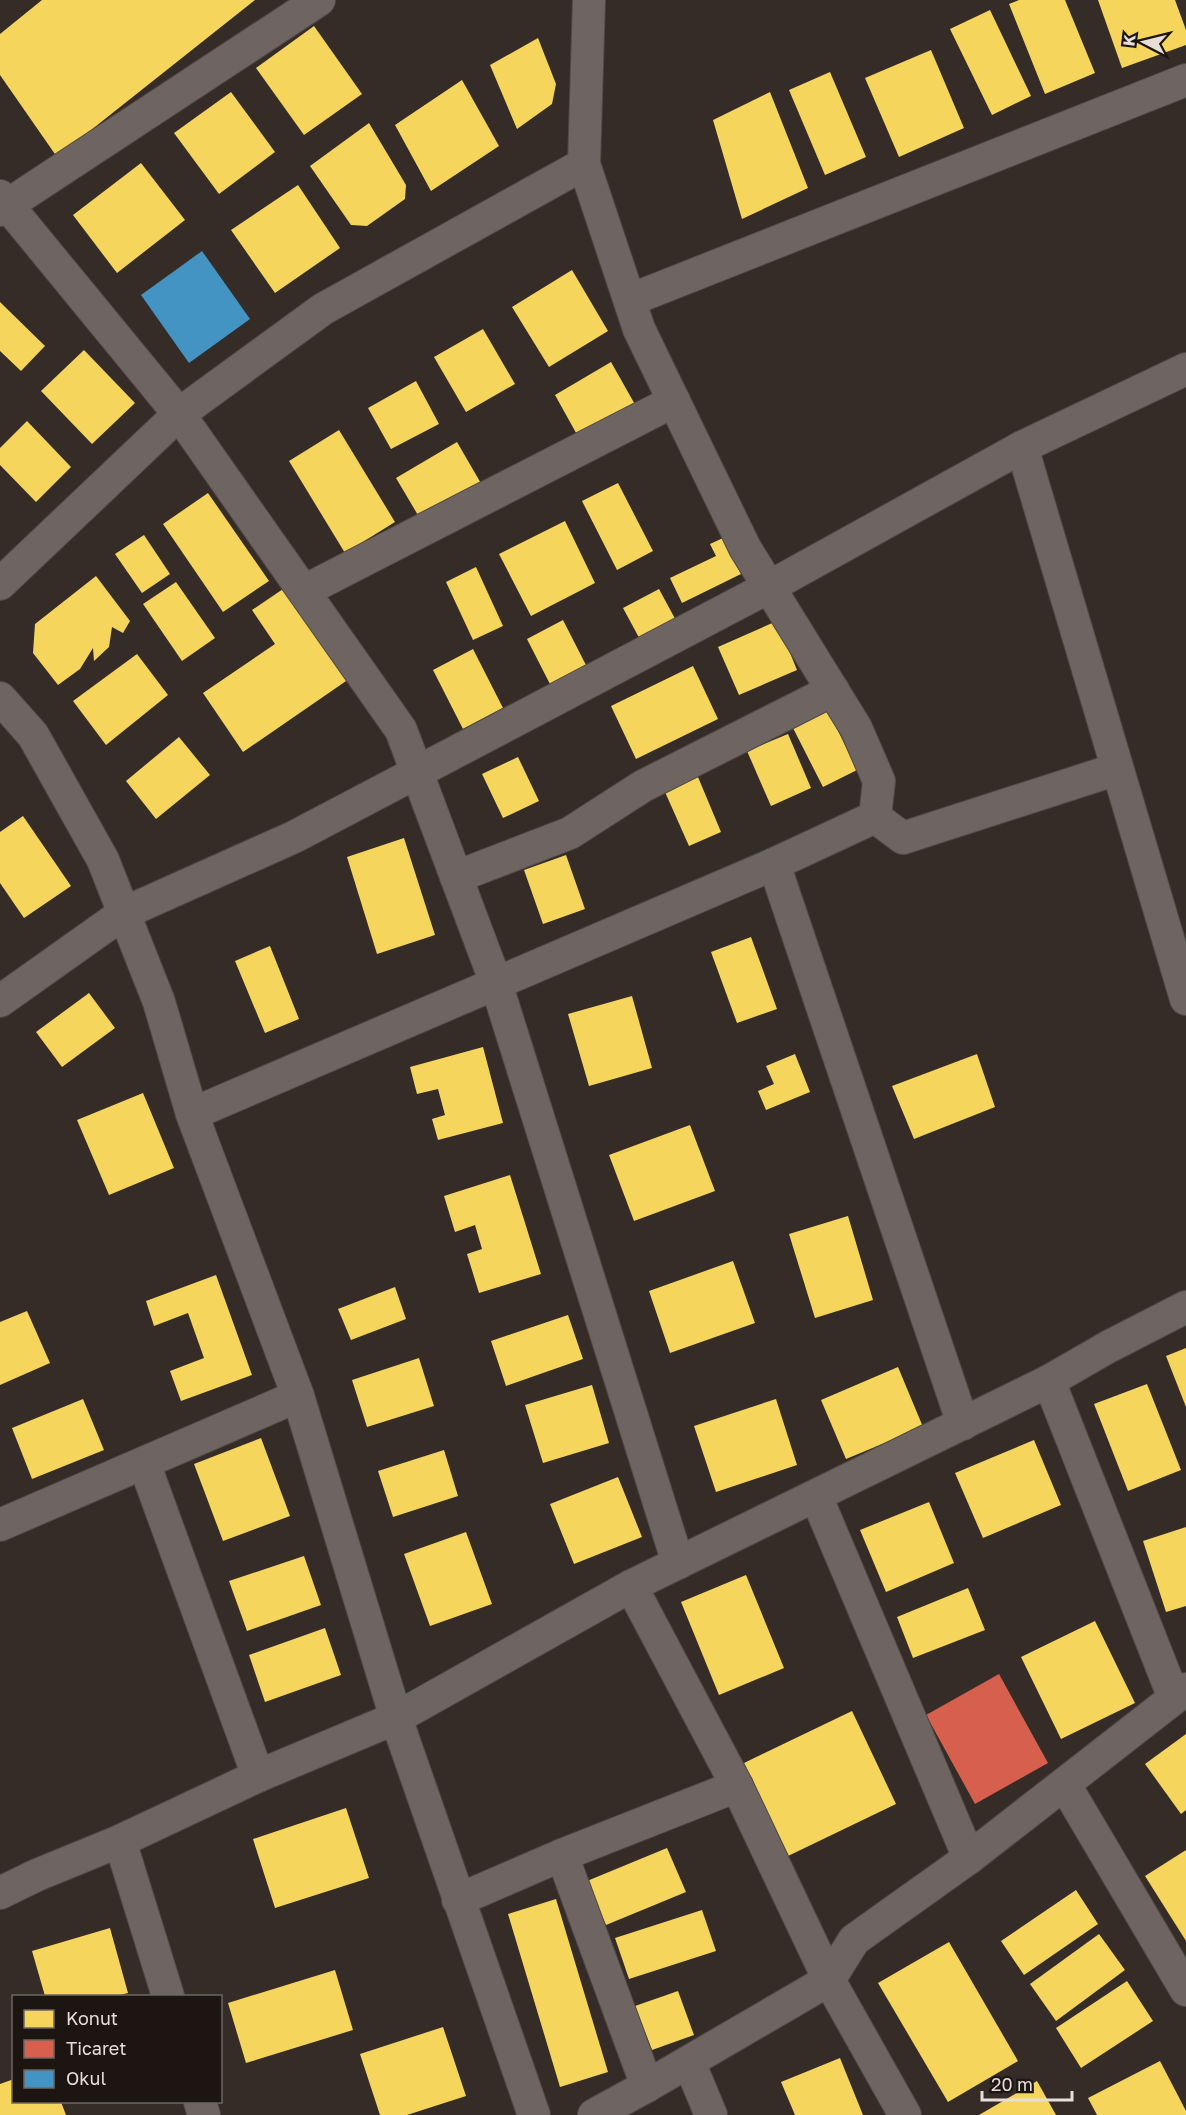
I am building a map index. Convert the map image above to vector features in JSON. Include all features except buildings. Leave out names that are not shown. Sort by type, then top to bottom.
[{"type":"street","points":[[319,0],[2,203],[179,414],[401,730],[496,983],[678,1563]]},
{"type":"street","points":[[589,0],[584,164],[639,329],[745,548],[856,728],[879,781],[875,817]]},
{"type":"street","points":[[630,300],[1186,80]]},
{"type":"street","points":[[0,584],[179,414],[323,309],[584,164]]},
{"type":"street","points":[[0,1001],[124,913],[294,837],[769,587],[1022,447],[1186,369]]},
{"type":"street","points":[[304,591],[674,401]]},
{"type":"street","points":[[1022,447],[1186,999]]},
{"type":"street","points":[[456,877],[570,833],[644,786],[833,690]]},
{"type":"street","points":[[0,698],[33,735],[103,860],[159,1002],[192,1114],[298,1396],[396,1718],[534,2115]]},
{"type":"street","points":[[875,817],[903,838],[1117,769]]},
{"type":"street","points":[[192,1114],[774,864],[875,817]]},
{"type":"street","points":[[774,864],[963,1424]]},
{"type":"street","points":[[0,1893],[258,1776],[396,1718],[631,1586],[1049,1381],[1108,1347],[1186,1307]]},
{"type":"street","points":[[594,2115],[829,1980],[854,1940],[969,1858],[1180,1694],[1049,1381]]},
{"type":"street","points":[[0,1525],[298,1396]]},
{"type":"street","points":[[144,1463],[258,1776]]},
{"type":"street","points":[[816,1496],[969,1858]]},
{"type":"street","points":[[631,1586],[737,1786],[829,1980],[905,2115]]},
{"type":"street","points":[[1065,1785],[1186,1990]]},
{"type":"street","points":[[459,1900],[562,1855],[737,1786]]},
{"type":"street","points":[[120,1840],[168,1995]]},
{"type":"street","points":[[562,1855],[647,2086]]},
{"type":"street","points":[[689,2062],[711,2115]]}]
